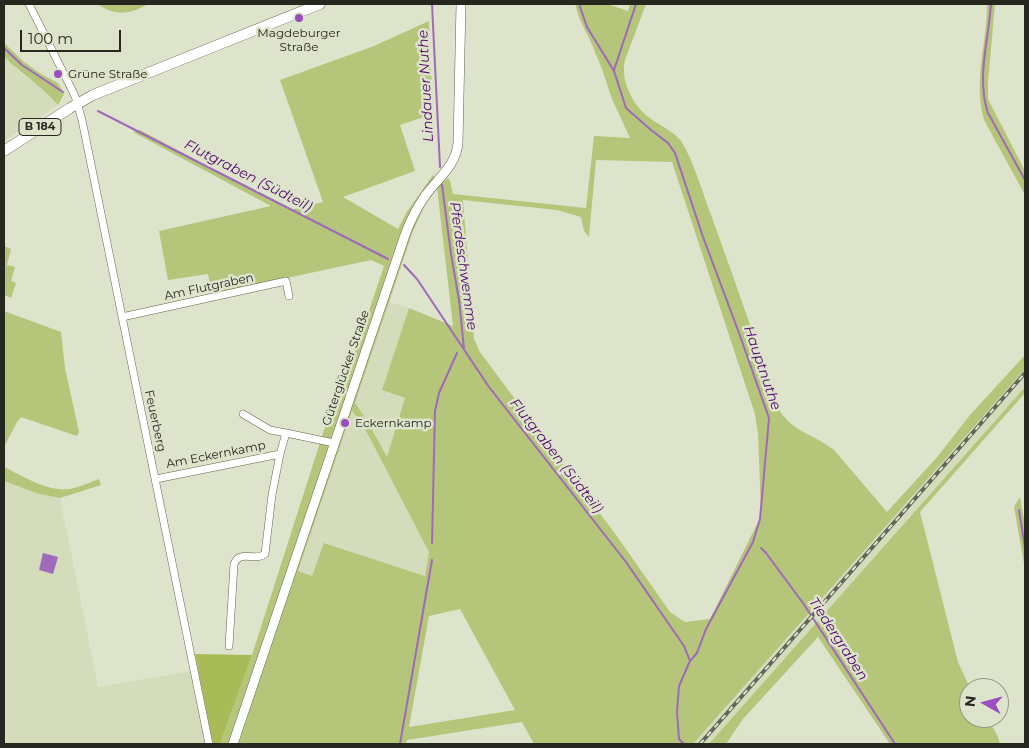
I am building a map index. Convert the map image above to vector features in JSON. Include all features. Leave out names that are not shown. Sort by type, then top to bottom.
[{"type":"main road","name":"B 184","points":[[4,151],[77,104],[108,88],[320,4]]},
{"type":"street","points":[[29,4],[75,96],[77,104]]},
{"type":"street","name":"Güterglücker Straße","points":[[233,744],[404,238],[413,217],[431,188],[454,160],[457,151],[461,4]]},
{"type":"street","name":"Feuerberg","points":[[77,104],[156,479],[209,744]]},
{"type":"street","name":"Am Flutgraben","points":[[122,317],[286,281],[289,296]]},
{"type":"street","name":"Am Eckernkamp","points":[[243,414],[270,430],[334,443]]},
{"type":"street","name":"Am Eckernkamp","points":[[229,646],[234,564],[242,556],[259,557],[265,554],[272,495],[286,433]]},
{"type":"street","name":"Am Eckernkamp","points":[[156,479],[280,454]]},
{"type":"shaded area","points":[[4,57],[23,75],[46,90],[58,105],[4,141]]},
{"type":"shaded area","points":[[389,302],[409,308],[382,390],[405,398],[387,458],[355,403]]},
{"type":"shaded area","points":[[1025,369],[1025,387],[709,744],[693,744]]},
{"type":"shaded area","points":[[352,411],[363,425],[430,552],[426,576],[325,543],[312,576],[298,571]]},
{"type":"shaded area","points":[[4,481],[39,494],[60,498],[98,687],[197,670],[213,744],[4,744]]},
{"type":"shaded area","points":[[43,553],[58,557],[53,574],[39,570]]},
{"type":"green space","points":[[97,4],[148,4],[122,13],[110,11]]},
{"type":"green space","points":[[575,4],[607,4],[628,11],[630,4],[646,4],[625,60],[624,76],[626,84],[639,108],[651,119],[677,136],[687,152],[695,169],[780,411],[798,429],[834,450],[887,512],[938,456],[970,415],[1025,355],[1025,369],[693,744],[534,744],[522,722],[407,740],[406,744],[220,744],[252,655],[333,402],[338,403],[384,266],[371,260],[212,294],[208,274],[168,280],[159,231],[271,206],[133,132],[140,130],[290,210],[323,202],[280,80],[374,46],[429,21],[433,114],[400,125],[415,171],[343,197],[398,229],[406,213],[433,175],[438,186],[448,178],[453,194],[586,208],[594,136],[630,138]],"holes":[[[596,160],[672,162],[755,414],[758,434],[761,511],[759,520],[710,619],[685,622],[670,612],[616,535],[480,352],[474,339],[463,200],[557,210],[581,217],[584,231],[589,237]],[[437,187],[453,326],[409,308],[382,390],[405,398],[387,457],[355,403],[413,231],[424,207]],[[352,411],[363,425],[429,552],[425,576],[324,543],[312,576],[298,571]],[[460,609],[515,710],[409,727],[429,616]]]},
{"type":"green space","points":[[987,4],[995,4],[988,99],[1025,171],[1025,195],[984,120],[981,105],[980,76]]},
{"type":"green space","points":[[4,43],[24,62],[58,83],[64,94],[58,105],[4,57]]},
{"type":"green space","points":[[4,246],[11,249],[7,265],[15,267],[11,281],[16,283],[11,298],[4,295]]},
{"type":"green space","points":[[4,311],[61,332],[65,368],[79,432],[77,436],[21,417],[4,447]]},
{"type":"green space","points":[[1025,387],[1025,393],[920,512],[958,662],[965,678],[959,678],[959,728],[993,728],[1000,744],[890,744],[818,637],[743,719],[726,744],[709,744]]},
{"type":"green space","points":[[4,467],[44,486],[53,488],[70,489],[99,479],[101,485],[60,498],[39,494],[4,481]]},
{"type":"green space","points":[[1020,497],[1025,525],[1025,569],[1014,507]]},
{"type":"green space","points":[[195,654],[252,655],[220,744],[213,744]]},
{"type":"waterway","name":"Lindauer Nuthe","points":[[432,4],[440,167]]},
{"type":"waterway","name":"Hauptnuthe","points":[[579,4],[587,27],[614,71],[626,108],[668,143],[675,153],[703,237],[769,418],[760,519],[753,542],[706,629],[697,653],[690,661],[679,686],[677,712],[679,739],[684,744]]},
{"type":"waterway","points":[[614,70],[636,4]]},
{"type":"waterway","points":[[991,4],[983,72],[985,100],[988,113],[1025,180]]},
{"type":"waterway","name":"Flutgraben (Südteil)","points":[[4,48],[22,65],[63,92]]},
{"type":"waterway","name":"Flutgraben (Südteil)","points":[[98,111],[388,259]]},
{"type":"waterway","name":"Pferdeschwemme","points":[[442,185],[464,348]]},
{"type":"waterway","name":"Flutgraben (Südteil)","points":[[404,265],[417,279],[489,387],[626,562],[684,646],[690,661]]},
{"type":"waterway","points":[[432,543],[435,411],[439,393],[457,353]]},
{"type":"waterway","points":[[1019,510],[1025,548]]},
{"type":"waterway","name":"Tiedergraben","points":[[761,548],[803,603],[895,744]]},
{"type":"waterway","points":[[400,744],[432,560]]},
{"type":"railway","points":[[700,744],[1025,373]]},
{"type":"place","name":"Magdeburger Straße","points":[[299,18]]},
{"type":"place","name":"Grüne Straße","points":[[58,74]]},
{"type":"place","name":"Eckernkamp","points":[[345,423]]}]
